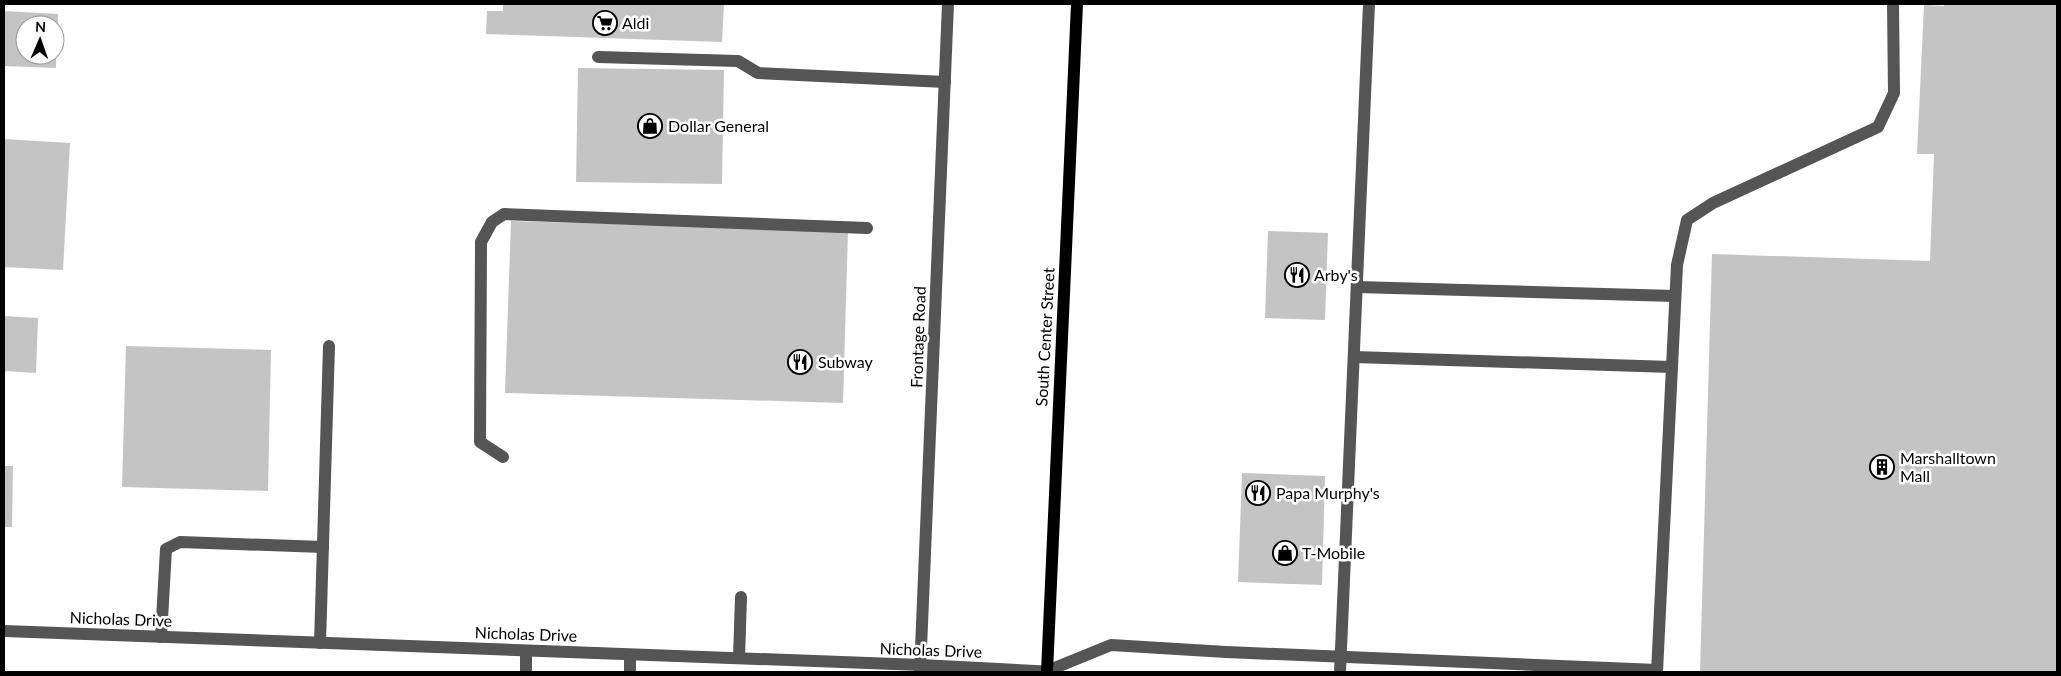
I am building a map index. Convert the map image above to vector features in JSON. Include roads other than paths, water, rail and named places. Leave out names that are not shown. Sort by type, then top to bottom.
[{"type":"main road","name":"South Center Street","points":[[1049,672],[1077,4]]},
{"type":"street","name":"Frontage Road","points":[[920,669],[948,4]]},
{"type":"street","points":[[1340,672],[1369,4]]},
{"type":"street","points":[[1049,672],[1111,645],[1657,671],[1677,265],[1687,220],[1714,202],[1878,128],[1894,93],[1893,4]]},
{"type":"street","points":[[598,56],[738,61],[758,73],[945,82]]},
{"type":"street","points":[[503,457],[480,442],[482,242],[492,222],[504,214],[867,228]]},
{"type":"street","points":[[1357,287],[1675,296]]},
{"type":"street","points":[[320,643],[329,346]]},
{"type":"street","points":[[1354,357],[1671,367]]},
{"type":"street","points":[[162,637],[166,549],[180,542],[323,547]]},
{"type":"street","points":[[739,658],[741,597]]},
{"type":"street","name":"Nicholas Drive","points":[[4,631],[739,658],[920,669],[1049,672]]},
{"type":"street","points":[[526,650],[526,672]]},
{"type":"street","points":[[630,655],[630,672]]},
{"type":"place","name":"Aldi","points":[[605,23]]},
{"type":"place","name":"Dollar General","points":[[650,126]]},
{"type":"place","name":"Arby's","points":[[1297,275]]},
{"type":"place","name":"Subway","points":[[800,362]]},
{"type":"place","name":"Marshalltown Mall","points":[[1882,467]]},
{"type":"place","name":"Papa Murphy's","points":[[1258,493]]},
{"type":"place","name":"T-Mobile","points":[[1285,553]]}]
